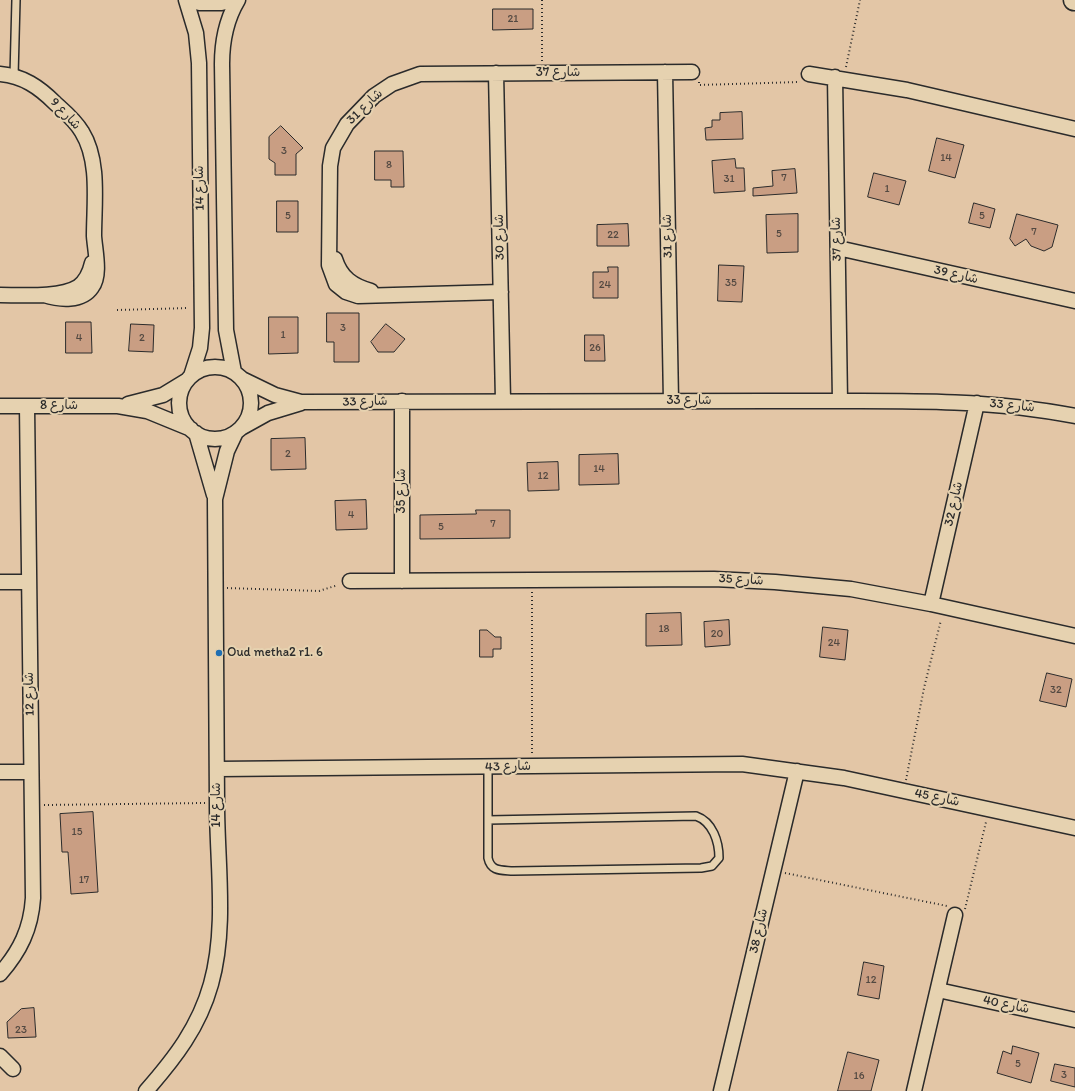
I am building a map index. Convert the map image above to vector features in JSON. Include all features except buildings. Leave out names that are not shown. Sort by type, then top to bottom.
[{"type":"main road","points":[[199,0],[222,0]]},
{"type":"street","name":"شارع 14","points":[[186,0],[196,33],[199,64],[202,307],[200,348],[189,378]]},
{"type":"street","name":"شارع 14","points":[[238,0],[227,25],[222,51],[222,64],[226,330],[238,376]]},
{"type":"street","name":"شارع 37","points":[[496,73],[665,72],[696,75]]},
{"type":"street","name":"شارع 31","points":[[665,72],[671,401]]},
{"type":"street","name":"شارع 31","points":[[496,73],[420,74],[392,84],[374,96],[347,124],[333,148],[330,166],[330,237],[341,274],[357,286],[385,294],[501,292]]},
{"type":"street","name":"شارع 30","points":[[496,73],[503,400]]},
{"type":"street","name":"شارع 9","points":[[0,74],[14,76],[39,87],[76,124],[87,141],[93,162],[94,173],[95,255],[89,273],[78,287],[67,291],[44,295],[0,296]]},
{"type":"street","points":[[805,76],[839,78],[947,98],[1075,129]]},
{"type":"street","name":"شارع 37","points":[[839,78],[838,248],[840,401]]},
{"type":"street","name":"شارع 39","points":[[838,248],[1075,301]]},
{"type":"street","points":[[212,367],[226,368],[238,376],[248,388],[250,404],[247,419],[238,430],[226,437],[206,437],[194,431],[184,421],[180,405],[182,390],[189,378],[199,370],[212,367]]},
{"type":"street","name":"شارع 33","points":[[238,376],[275,395],[301,402],[503,400],[977,403],[1044,410],[1075,416]]},
{"type":"street","name":"شارع 8","points":[[118,406],[158,397],[180,386],[189,378]]},
{"type":"street","name":"شارع 35","points":[[402,401],[402,581]]},
{"type":"street","name":"شارع 33","points":[[238,430],[268,413],[301,402]]},
{"type":"street","name":"شارع 32","points":[[938,606],[977,403]]},
{"type":"street","name":"شارع 8","points":[[0,406],[118,406],[147,411],[194,431]]},
{"type":"street","name":"شارع 12","points":[[0,974],[19,949],[27,932],[32,912],[27,406]]},
{"type":"street","name":"شارع 14","points":[[146,1091],[176,1056],[199,1017],[211,983],[218,941],[219,911],[215,499],[223,463],[238,430]]},
{"type":"street","name":"شارع 14","points":[[194,431],[215,499]]},
{"type":"street","name":"شارع 35","points":[[350,581],[714,579],[752,581],[851,589],[938,606],[1075,636]]},
{"type":"street","points":[[0,582],[29,582]]},
{"type":"street","name":"شارع 43","points":[[218,769],[727,764],[797,771]]},
{"type":"street","name":"شارع 45","points":[[797,771],[844,778],[904,790],[1075,828]]},
{"type":"street","name":"شارع 38","points":[[721,1091],[797,771]]},
{"type":"street","points":[[0,772],[31,772]]},
{"type":"street","points":[[914,1091],[938,990],[952,911]]},
{"type":"street","name":"شارع 40","points":[[938,990],[1075,1020]]},
{"type":"street","points":[[0,1056],[13,1068]]},
{"type":"lane","points":[[14,76],[16,0]]},
{"type":"lane","points":[[488,767],[488,820],[489,861],[492,866],[499,870],[707,868],[719,858],[719,844],[705,821],[700,818],[690,816],[488,820]]},
{"type":"path","points":[[542,0],[542,73]]},
{"type":"path","points":[[839,78],[860,0]]},
{"type":"path","points":[[696,75],[699,85],[802,82],[805,76]]},
{"type":"path","points":[[117,310],[202,307]]},
{"type":"path","points":[[216,587],[318,591],[350,581]]},
{"type":"path","points":[[532,581],[532,767]]},
{"type":"path","points":[[904,790],[938,606]]},
{"type":"path","points":[[32,805],[217,803]]},
{"type":"path","points":[[774,870],[952,911],[963,912],[967,904],[989,809]]},
{"type":"place","name":"Oud metha2 r1. 6","points":[[219,653]]}]
